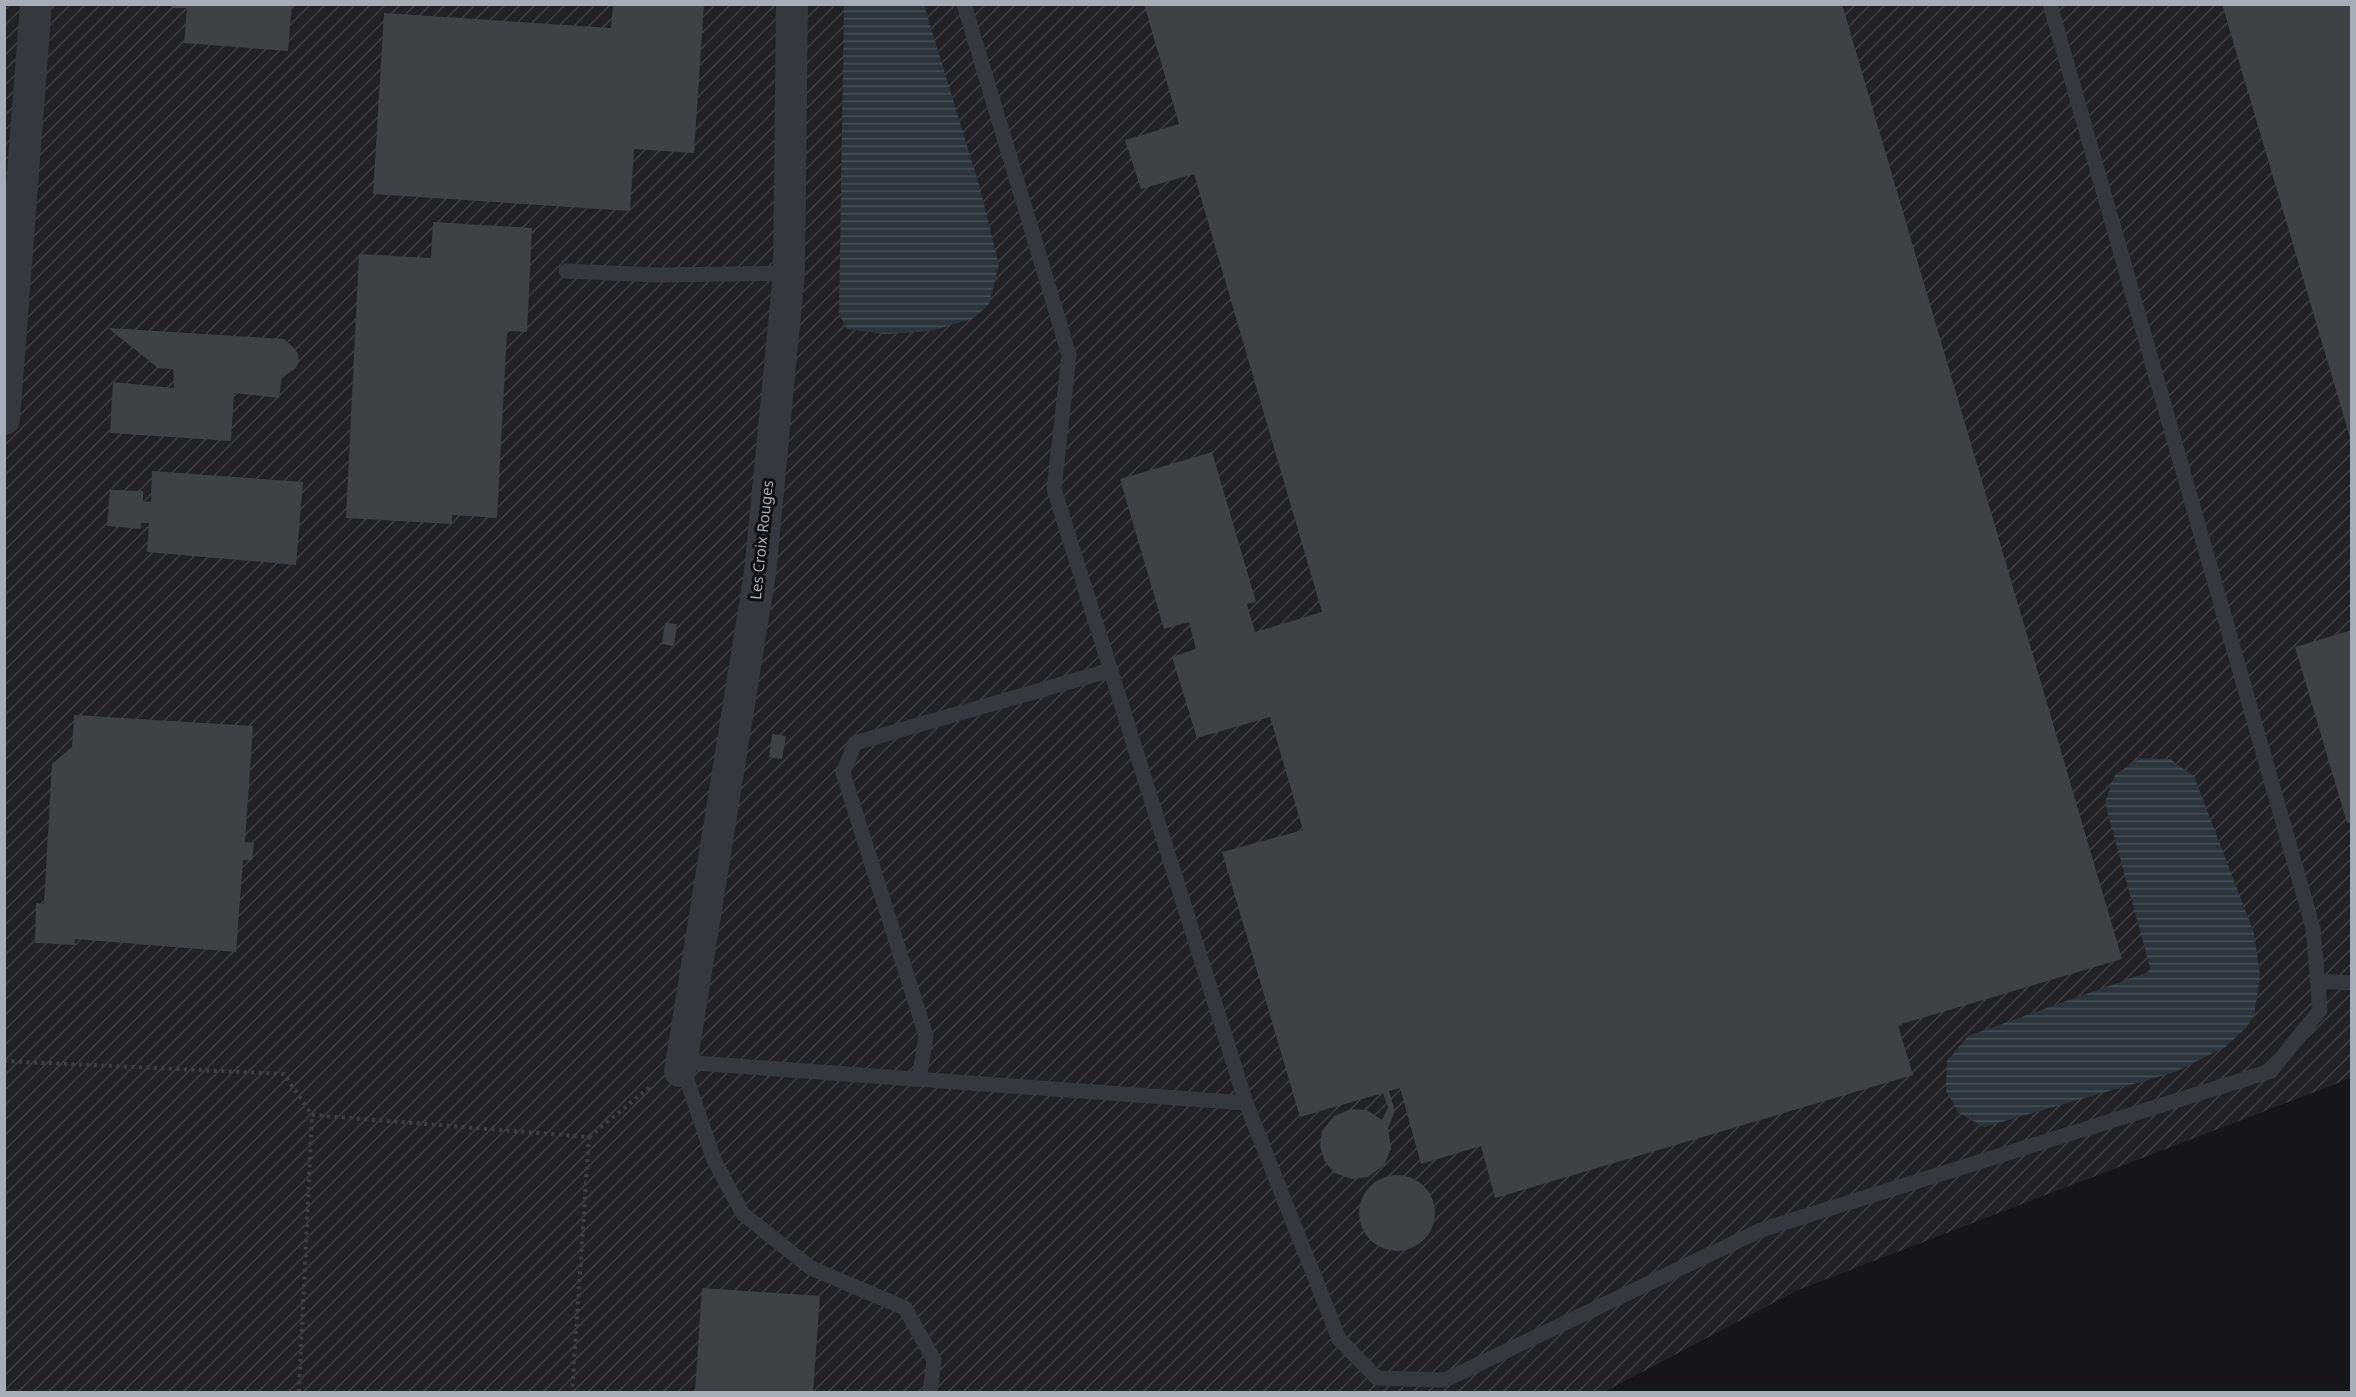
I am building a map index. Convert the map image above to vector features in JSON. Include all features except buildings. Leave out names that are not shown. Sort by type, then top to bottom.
[{"type":"street","points":[[4,419],[36,4]]},
{"type":"street","name":"Les Croix Rouges","points":[[680,1066],[760,573],[789,273],[792,4]]},
{"type":"lane","points":[[964,4],[1069,356],[1054,489],[1246,1102],[1338,1339],[1377,1378],[1444,1380],[1761,1230],[2271,1071],[2320,1010],[2313,928],[2050,4]]},
{"type":"lane","points":[[566,271],[658,275],[789,273]]},
{"type":"lane","points":[[919,1079],[926,1036],[843,773],[855,742],[1111,670]]},
{"type":"lane","points":[[2317,981],[2352,983]]},
{"type":"lane","points":[[930,1392],[934,1360],[905,1308],[811,1268],[743,1214],[714,1160],[680,1066],[919,1079],[1246,1102]]},
{"type":"path","points":[[4,1061],[284,1074],[312,1115],[299,1392]]},
{"type":"path","points":[[312,1115],[589,1137],[680,1066]]},
{"type":"path","points":[[572,1392],[589,1137]]},
{"type":"shaded area","points":[[5,5],[2351,5],[2351,1078],[1798,1290],[1604,1392],[5,1392]]},
{"type":"shaded area","points":[[844,5],[924,5],[980,188],[999,265],[989,304],[974,318],[931,331],[885,334],[847,329],[839,314]]},
{"type":"shaded area","points":[[2140,758],[2170,759],[2194,776],[2254,933],[2260,975],[2254,1016],[2246,1028],[2225,1047],[2175,1072],[1984,1127],[1959,1113],[1946,1091],[1947,1061],[1968,1036],[2151,971],[2105,803],[2115,775]]}]
